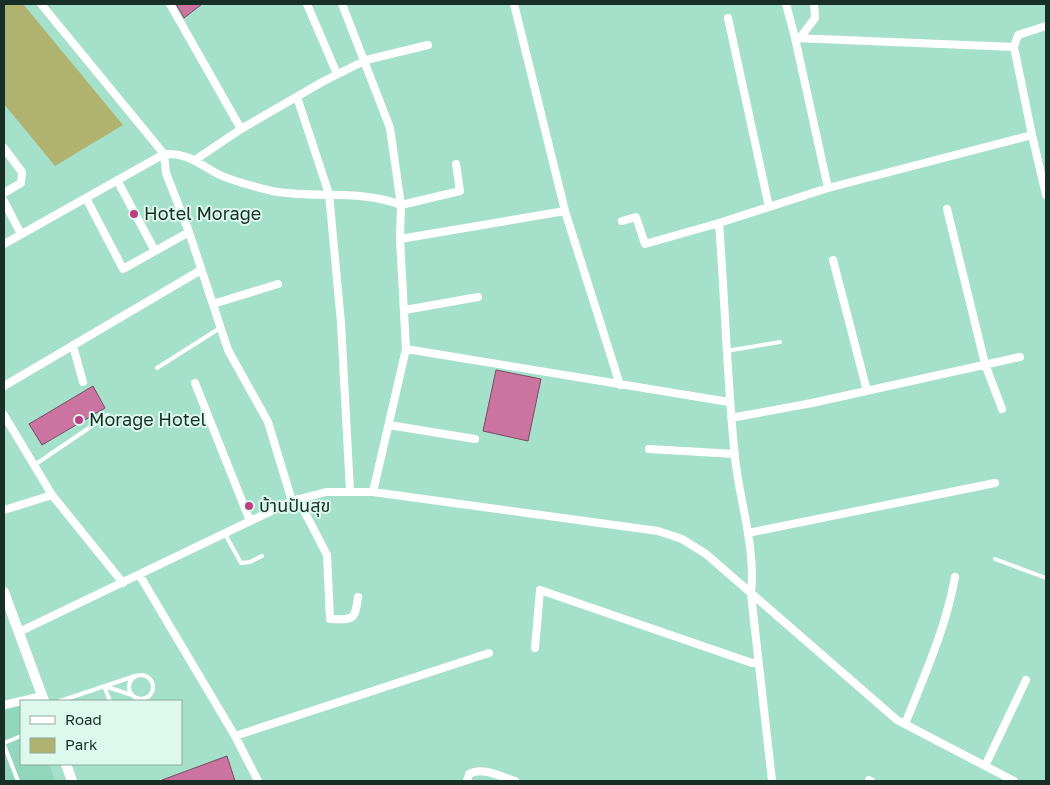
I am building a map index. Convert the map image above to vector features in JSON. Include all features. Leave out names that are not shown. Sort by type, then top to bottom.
[{"type":"main road","points":[[4,592],[43,699]]},
{"type":"main road","points":[[66,765],[72,781]]},
{"type":"street","points":[[41,4],[164,154],[166,173],[222,326],[228,350],[268,422],[295,500],[327,555],[330,619],[348,619],[353,617],[358,596]]},
{"type":"street","points":[[170,4],[241,129]]},
{"type":"street","points":[[307,4],[337,74]]},
{"type":"street","points":[[342,4],[366,60],[390,128],[401,205],[400,239],[406,349],[373,492]]},
{"type":"street","points":[[514,4],[565,211],[620,384]]},
{"type":"street","points":[[786,4],[797,38],[828,188]]},
{"type":"street","points":[[797,38],[815,18],[814,4]]},
{"type":"street","points":[[728,18],[769,207]]},
{"type":"street","points":[[1046,26],[1018,35],[1014,47],[1046,195]]},
{"type":"street","points":[[797,38],[1014,47]]},
{"type":"street","points":[[195,160],[241,129],[337,74],[366,60],[428,45]]},
{"type":"street","points":[[297,97],[329,194],[341,323],[350,491]]},
{"type":"street","points":[[622,220],[636,217],[645,244],[719,223],[828,188],[1032,135]]},
{"type":"street","points":[[4,148],[22,172],[21,182],[4,193]]},
{"type":"street","points":[[4,244],[164,154],[182,153],[222,176],[273,191],[329,194],[382,200],[401,205],[460,191],[456,164]]},
{"type":"street","points":[[117,180],[155,251]]},
{"type":"street","points":[[86,198],[122,268],[189,232]]},
{"type":"street","points":[[4,201],[21,234]]},
{"type":"street","points":[[947,209],[985,364],[1002,409]]},
{"type":"street","points":[[400,239],[565,211]]},
{"type":"street","points":[[719,223],[729,402],[753,574],[751,594],[772,781]]},
{"type":"street","points":[[833,260],[867,390]]},
{"type":"street","points":[[4,386],[202,270]]},
{"type":"street","points":[[213,304],[278,284]]},
{"type":"street","points":[[405,310],[478,297]]},
{"type":"street","points":[[73,346],[83,382]]},
{"type":"street","points":[[406,349],[729,402]]},
{"type":"street","points":[[731,418],[1020,357]]},
{"type":"street","points":[[195,383],[250,521]]},
{"type":"street","points":[[4,416],[33,466],[52,494],[124,583]]},
{"type":"street","points":[[389,425],[474,439]]},
{"type":"street","points":[[649,449],[735,454]]},
{"type":"street","points":[[748,533],[995,482]]},
{"type":"street","points":[[19,632],[140,576],[295,500],[326,492],[373,492],[658,531],[682,539],[706,554],[897,720],[1014,781]]},
{"type":"street","points":[[4,510],[52,494]]},
{"type":"street","points":[[140,576],[235,736],[258,781]]},
{"type":"street","points":[[905,724],[950,605],[955,577]]},
{"type":"street","points":[[536,648],[540,590],[752,663],[758,663]]},
{"type":"street","points":[[235,736],[489,653]]},
{"type":"street","points":[[985,766],[1026,680]]},
{"type":"street","points":[[4,705],[20,703]]},
{"type":"street","points":[[468,781],[469,774],[475,771],[483,771],[515,781]]},
{"type":"lane","points":[[157,368],[222,326]]},
{"type":"lane","points":[[726,351],[780,342]]},
{"type":"lane","points":[[33,466],[108,415]]},
{"type":"lane","points":[[225,534],[241,563],[250,562],[262,556]]},
{"type":"lane","points":[[995,559],[1046,578]]},
{"type":"lane","points":[[63,700],[104,686],[135,676],[144,675],[148,677],[153,689],[149,696],[144,698],[104,686]]},
{"type":"lane","points":[[133,695],[129,684],[135,676]]},
{"type":"lane","points":[[104,686],[110,700]]},
{"type":"lane","points":[[18,781],[4,744],[20,736]]},
{"type":"shaded area","points":[[20,706],[20,765],[49,765],[55,781],[4,781],[4,710]]},
{"type":"green space","points":[[4,4],[23,4],[123,125],[55,166],[4,104]]},
{"type":"building","points":[[176,4],[202,4],[184,18]]},
{"type":"building","points":[[496,370],[541,379],[528,441],[483,431]]},
{"type":"building","points":[[93,386],[105,408],[42,445],[29,424]]},
{"type":"building","points":[[227,756],[235,781],[162,781],[162,780]]},
{"type":"place","name":"Hotel Morage","points":[[134,214]]},
{"type":"place","name":"Morage Hotel","points":[[79,420]]},
{"type":"place","name":"บ้านปันสุข","points":[[249,506]]}]
